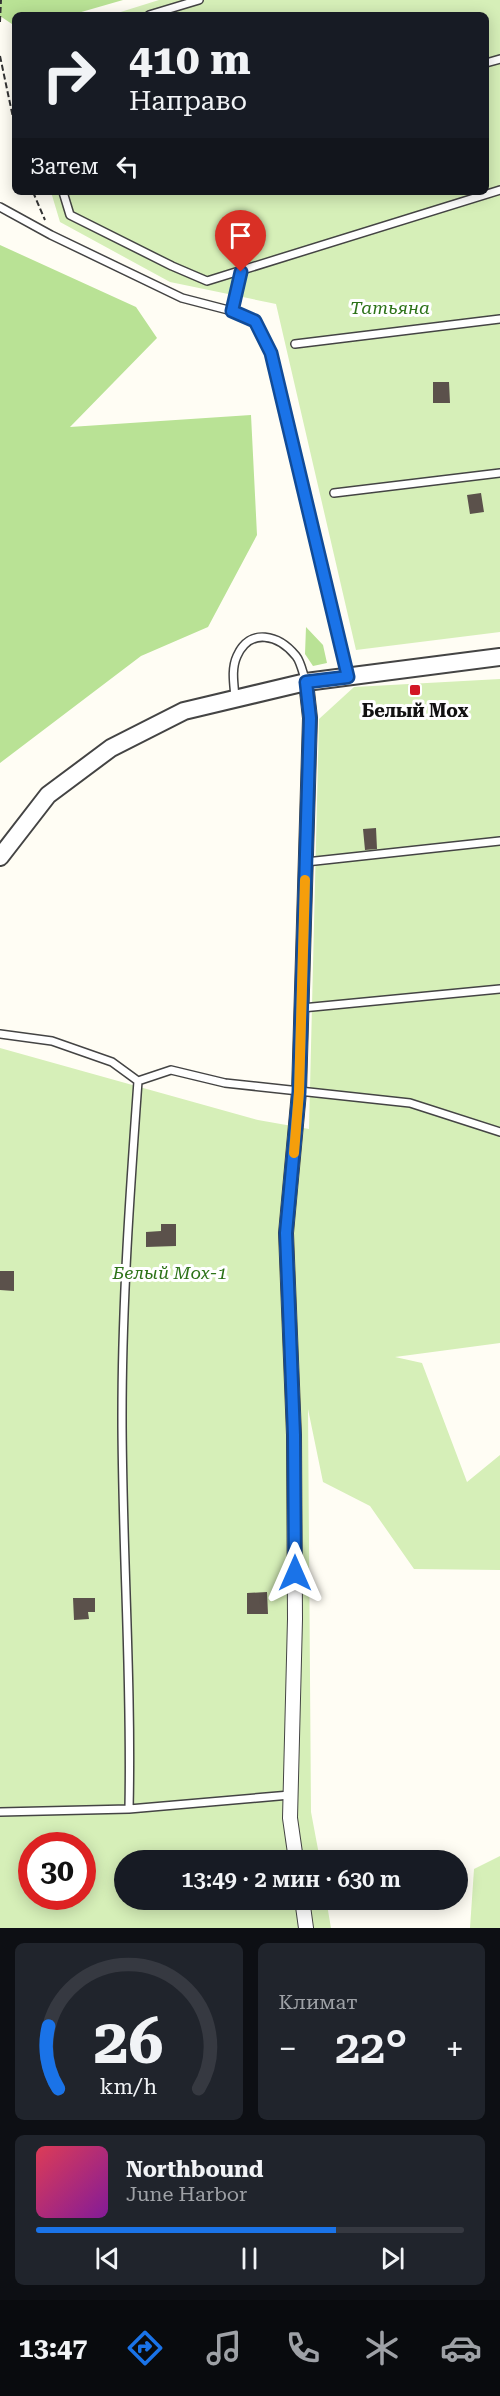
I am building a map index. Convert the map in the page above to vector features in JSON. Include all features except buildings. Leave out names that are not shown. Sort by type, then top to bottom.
[{"type":"street","points":[[0,857],[48,795],[111,748],[184,711],[306,682],[500,657]]},
{"type":"street","points":[[295,1850],[290,1818],[295,1619],[294,1435],[286,1233],[299,1092],[310,718],[306,682]]},
{"type":"street","points":[[304,1910],[306,1928]]},
{"type":"lane","points":[[159,12],[199,0]]},
{"type":"lane","points":[[64,195],[70,215],[207,281],[484,195]]},
{"type":"lane","points":[[0,207],[51,235],[182,298],[232,311],[255,321],[271,353],[348,677]]},
{"type":"lane","points":[[232,311],[241,272]]},
{"type":"lane","points":[[296,344],[500,319]]},
{"type":"lane","points":[[334,493],[500,473]]},
{"type":"lane","points":[[235,698],[233,673],[237,656],[246,643],[258,636],[271,637],[285,645],[297,657],[306,682]]},
{"type":"lane","points":[[306,862],[500,841]]},
{"type":"lane","points":[[302,1008],[500,989]]},
{"type":"lane","points":[[0,1034],[62,1045],[112,1062],[138,1081]]},
{"type":"lane","points":[[138,1081],[171,1070],[225,1083],[410,1102],[500,1132]]},
{"type":"lane","points":[[129,1809],[131,1723],[122,1416],[128,1233],[138,1081]]},
{"type":"lane","points":[[0,1812],[129,1809],[290,1795]]},
{"type":"path","points":[[0,22],[1,0]]},
{"type":"path","points":[[0,56],[12,113]]},
{"type":"path","points":[[34,195],[51,235]]},
{"type":"green space","points":[[0,0],[123,0],[81,12],[12,12],[12,24],[0,16]]},
{"type":"green space","name":"Татьяна","points":[[159,0],[500,0],[500,632],[356,650],[276,304],[170,282],[60,222],[52,195],[489,195],[489,12],[121,12]]},
{"type":"green space","points":[[0,245],[136,307],[157,338],[70,427],[251,415],[257,535],[208,627],[141,656],[0,763]]},
{"type":"green space","points":[[306,627],[323,645],[327,663],[313,666],[305,654]]},
{"type":"green space","name":"Белый Мох-1","points":[[500,679],[500,1343],[395,1357],[422,1363],[467,1482],[500,1455],[500,1570],[414,1569],[370,1506],[323,1482],[308,1409],[311,1812],[318,1850],[114,1850],[114,1910],[328,1910],[331,1928],[0,1928],[0,1048],[258,1120],[309,1129],[319,719],[354,687]]},
{"type":"green space","points":[[500,1856],[500,1928],[470,1928],[474,1869]]},
{"type":"slow traffic","points":[[294,1153],[299,1092],[305,880]]},
{"type":"place","name":"Белый Мох","points":[[415,690]]},
{"type":"route","points":[[241,272],[232,311],[255,321],[271,353],[348,677],[306,682],[310,718],[300,1071],[286,1233],[294,1435],[295,1573]]}]
